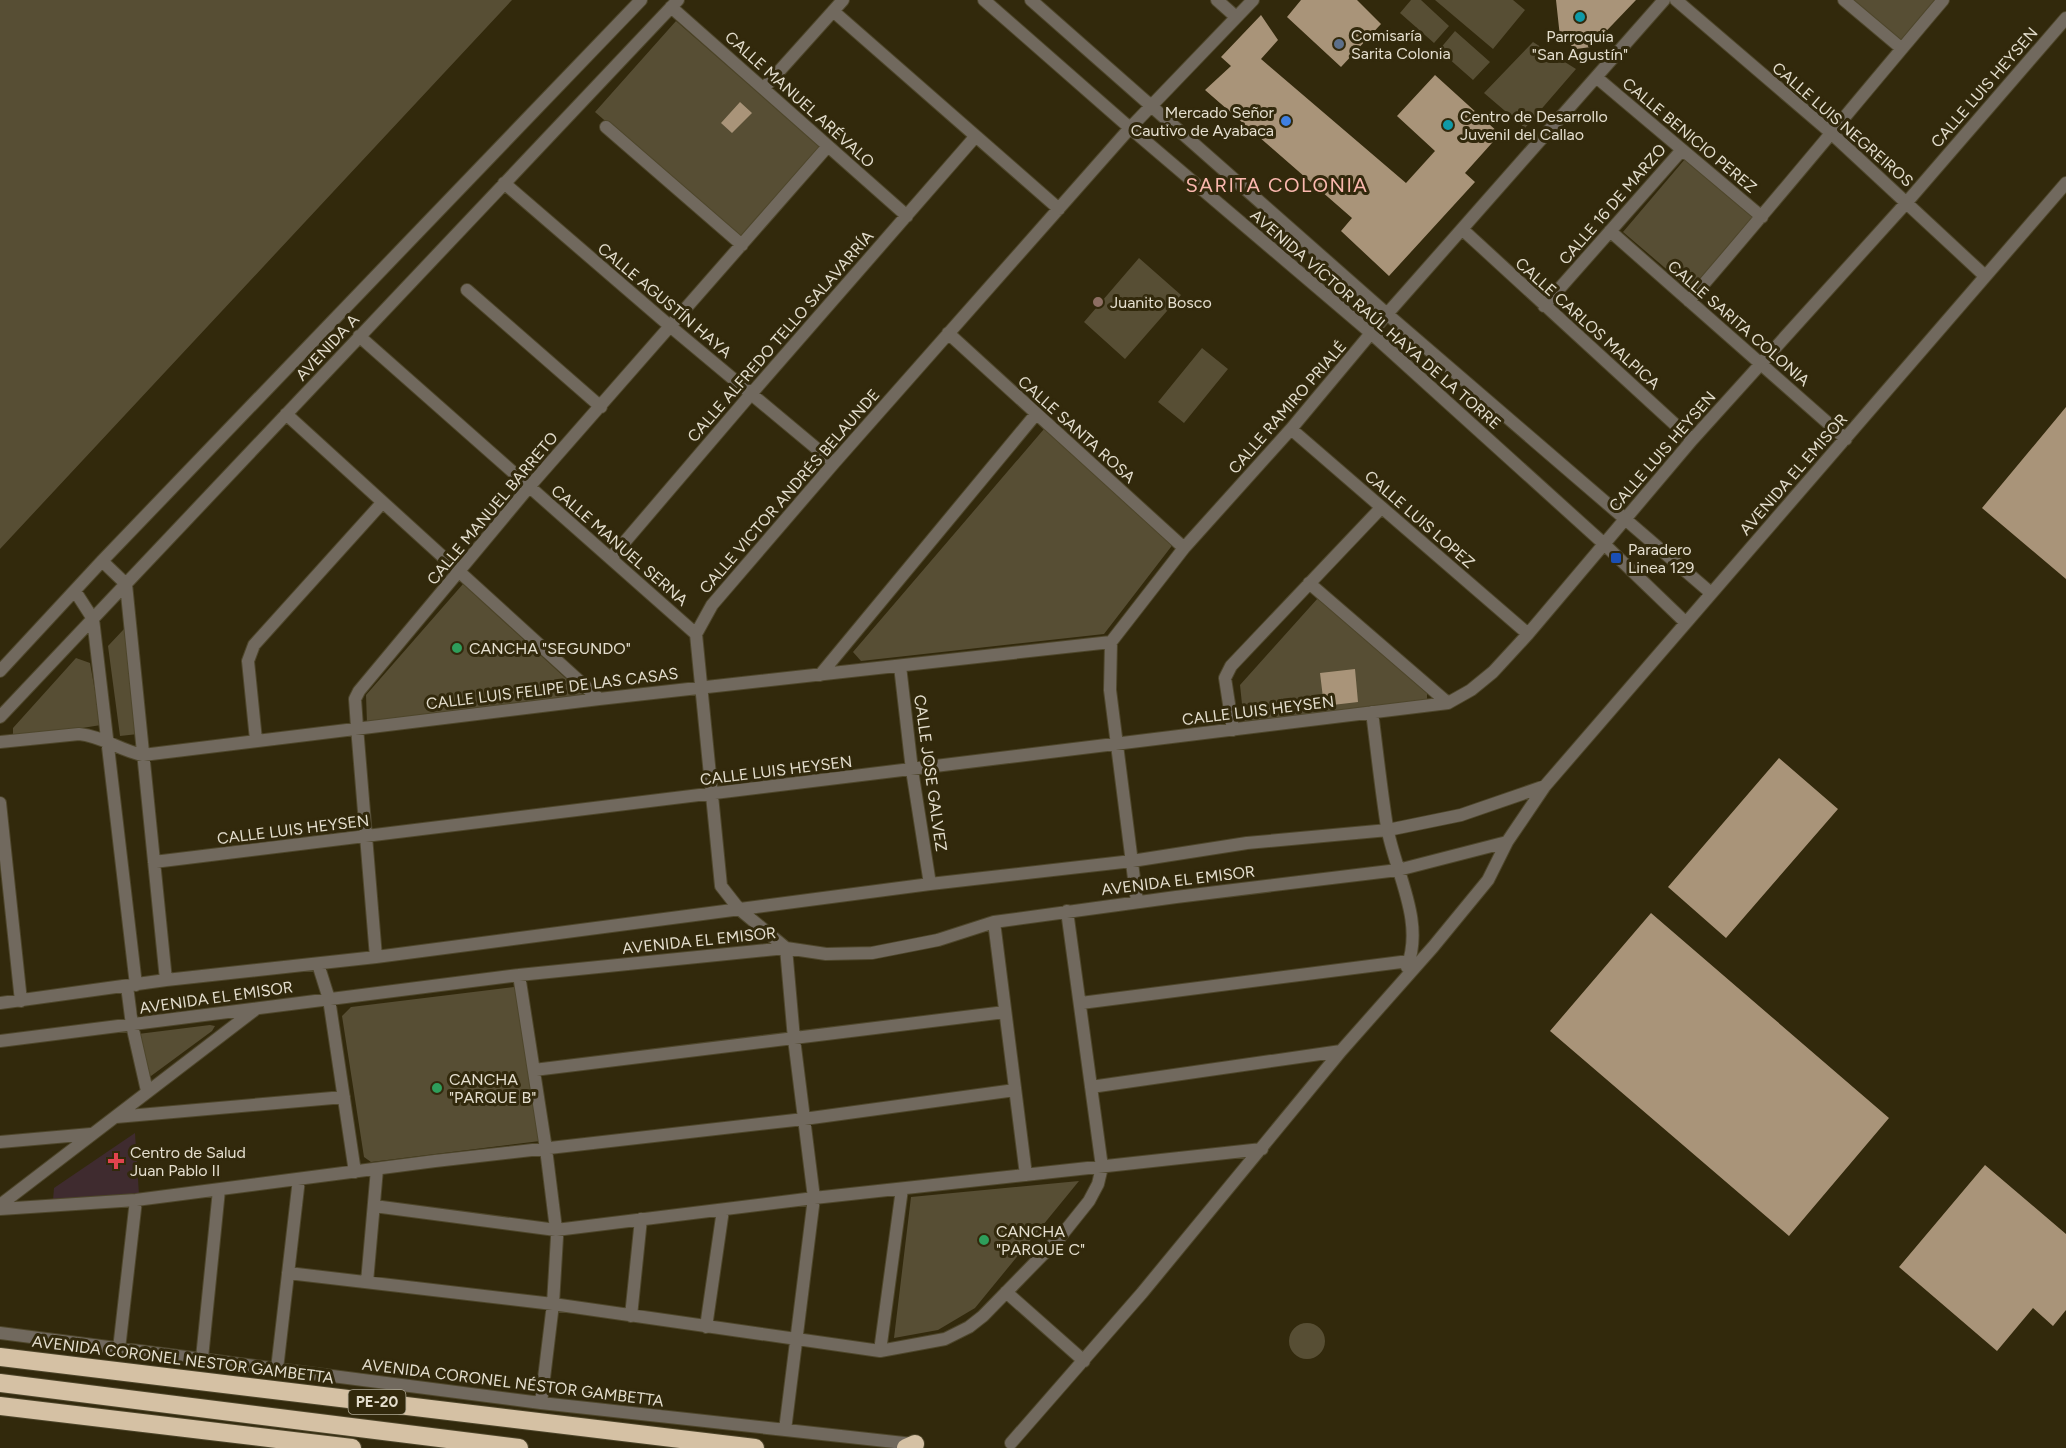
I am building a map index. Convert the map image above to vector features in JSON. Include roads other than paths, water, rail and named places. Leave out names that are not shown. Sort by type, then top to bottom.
[{"type":"highway","name":"AVENIDA CORONEL NESTOR GAMBETTA","points":[[0,1357],[755,1448]]},
{"type":"highway","points":[[0,1383],[519,1448]]},
{"type":"highway","points":[[0,1406],[352,1448]]},
{"type":"street","name":"AVENIDA A","points":[[0,671],[102,561],[641,0]]},
{"type":"street","points":[[764,88],[843,0]]},
{"type":"street","name":"AVENIDA VÍCTOR RAÚL HAYA DE LA TORRE","points":[[984,0],[1372,334],[1603,543],[1685,622]]},
{"type":"street","name":"AVENIDA VÍCTOR RAÚL HAYA DE LA TORRE","points":[[1031,0],[1387,314],[1711,593]]},
{"type":"street","points":[[1217,0],[1236,16]]},
{"type":"street","name":"CALLE VICTOR ANDRÉS BELAUNDE","points":[[696,634],[712,605],[948,333],[1130,128],[1253,0]]},
{"type":"street","name":"CALLE RAMIRO PRIALÉ","points":[[1111,642],[1184,548],[1291,429],[1387,314],[1664,0]]},
{"type":"street","name":"CALLE LUIS NEGREIROS","points":[[1676,0],[1830,132],[1985,276]]},
{"type":"street","points":[[1844,0],[1902,48]]},
{"type":"street","points":[[1689,301],[1943,0]]},
{"type":"street","name":"AVENIDA A","points":[[0,717],[674,4]]},
{"type":"street","name":"CALLE MANUEL ARÉVALO","points":[[674,4],[907,216]]},
{"type":"street","points":[[833,11],[1059,209]]},
{"type":"street","name":"CALLE LUIS HEYSEN","points":[[154,862],[367,838],[1448,703],[1472,690],[1493,672],[1528,634],[1692,440],[1907,202],[2066,18]]},
{"type":"street","name":"CALLE BENICIO PEREZ","points":[[1596,77],[1762,217]]},
{"type":"street","points":[[606,127],[742,245]]},
{"type":"street","name":"CALLE ALFREDO TELLO SALAVARRÍA","points":[[611,558],[975,137]]},
{"type":"street","name":"CALLE MANUEL BARRETO","points":[[376,957],[355,699],[359,691],[529,487],[828,146]]},
{"type":"street","name":"CALLE 16 DE MARZO","points":[[1544,306],[1681,151]]},
{"type":"street","name":"CALLE AGUSTÍN HAYA","points":[[504,183],[834,463]]},
{"type":"street","name":"AVENIDA EL EMISOR","points":[[0,1041],[519,975],[786,948],[826,954],[872,953],[938,940],[994,922],[1398,870],[1507,842],[1545,786],[2066,183]]},
{"type":"street","name":"CALLE CARLOS MALPICA","points":[[1463,230],[1692,440]]},
{"type":"street","name":"CALLE SARITA COLONIA","points":[[1610,231],[1846,439]]},
{"type":"street","points":[[467,290],[600,407]]},
{"type":"street","name":"CALLE SANTA ROSA","points":[[948,333],[1184,548]]},
{"type":"street","name":"CALLE MANUEL SERNA","points":[[359,336],[696,634]]},
{"type":"street","points":[[286,414],[599,699]]},
{"type":"street","points":[[820,675],[1036,414]]},
{"type":"street","name":"CALLE LUIS LOPEZ","points":[[1291,429],[1528,634]]},
{"type":"street","points":[[256,740],[248,661],[254,645],[382,502]]},
{"type":"street","points":[[1233,730],[1225,678],[1231,666],[1381,507]]},
{"type":"street","points":[[102,561],[126,585],[166,980]]},
{"type":"street","points":[[1309,583],[1448,703]]},
{"type":"street","points":[[75,591],[93,619],[131,986],[132,1025],[147,1091]]},
{"type":"street","points":[[696,634],[721,886],[738,909],[786,948],[794,1039],[814,1198],[784,1430]]},
{"type":"street","points":[[1111,642],[1110,690],[1137,902]]},
{"type":"street","name":"CALLE LUIS FELIPE DE LAS CASAS","points":[[0,742],[80,734],[90,735],[128,752],[143,755],[599,699],[1111,642]]},
{"type":"street","name":"CALLE JOSE GALVEZ","points":[[900,666],[912,770],[930,884]]},
{"type":"street","points":[[1372,712],[1388,830],[1410,912],[1412,951],[1401,983]]},
{"type":"street","name":"AVENIDA EL EMISOR","points":[[0,1003],[166,980],[376,957],[930,884],[1131,861],[1247,843],[1388,830],[1461,815],[1545,786]]},
{"type":"street","points":[[0,803],[21,1000]]},
{"type":"street","points":[[1011,1443],[1084,1361],[1341,1052],[1488,880],[1507,842]]},
{"type":"street","points":[[288,1273],[553,1304],[880,1350],[945,1339],[969,1326],[1006,1293],[1061,1236],[1089,1201],[1098,1184],[1102,1167],[1067,911]]},
{"type":"street","points":[[994,922],[1026,1175]]},
{"type":"street","points":[[1081,1003],[1409,961]]},
{"type":"street","points":[[318,964],[329,999],[355,1172]]},
{"type":"street","points":[[519,975],[556,1230],[553,1304],[541,1403]]},
{"type":"street","points":[[0,1207],[147,1091],[257,1009]]},
{"type":"street","points":[[534,1070],[1005,1012]]},
{"type":"street","points":[[1091,1087],[1341,1052]]},
{"type":"street","points":[[0,1207],[136,1200],[804,1119],[1015,1090]]},
{"type":"street","points":[[116,1117],[344,1097]]},
{"type":"street","points":[[0,1142],[93,1134]]},
{"type":"street","points":[[374,1206],[556,1230],[814,1198],[1262,1149]]},
{"type":"street","points":[[367,1282],[377,1169]]},
{"type":"street","points":[[277,1369],[299,1179]]},
{"type":"street","points":[[880,1350],[902,1189]]},
{"type":"street","points":[[202,1358],[219,1190]]},
{"type":"street","points":[[119,1349],[136,1200]]},
{"type":"street","points":[[706,1327],[723,1210]]},
{"type":"street","points":[[631,1316],[641,1219]]},
{"type":"street","points":[[1006,1293],[1084,1361]]},
{"type":"street","name":"AVENIDA CORONEL NÉSTOR GAMBETTA","points":[[0,1333],[541,1403],[910,1446]]},
{"type":"place","name":"Parroquia \"San Agustín\"","points":[[1580,17]]},
{"type":"place","name":"Comisaría Sarita Colonia","points":[[1339,44]]},
{"type":"place","name":"Mercado Señor Cautivo de Ayabaca","points":[[1286,121]]},
{"type":"place","name":"Centro de Desarrollo Juvenil del Callao","points":[[1448,125]]},
{"type":"place","name":"Juanito Bosco","points":[[1098,302]]},
{"type":"place","name":"Paradero Linea 129","points":[[1616,558]]},
{"type":"place","name":"CANCHA \"SEGUNDO\"","points":[[457,648]]},
{"type":"place","name":"CANCHA \"PARQUE B\"","points":[[437,1088]]},
{"type":"place","name":"Centro de Salud Juan Pablo II","points":[[116,1161]]},
{"type":"place","name":"CANCHA \"PARQUE C\"","points":[[984,1240]]},
{"type":"district","name":"SARITA COLONIA","points":[[1277,185]]}]
